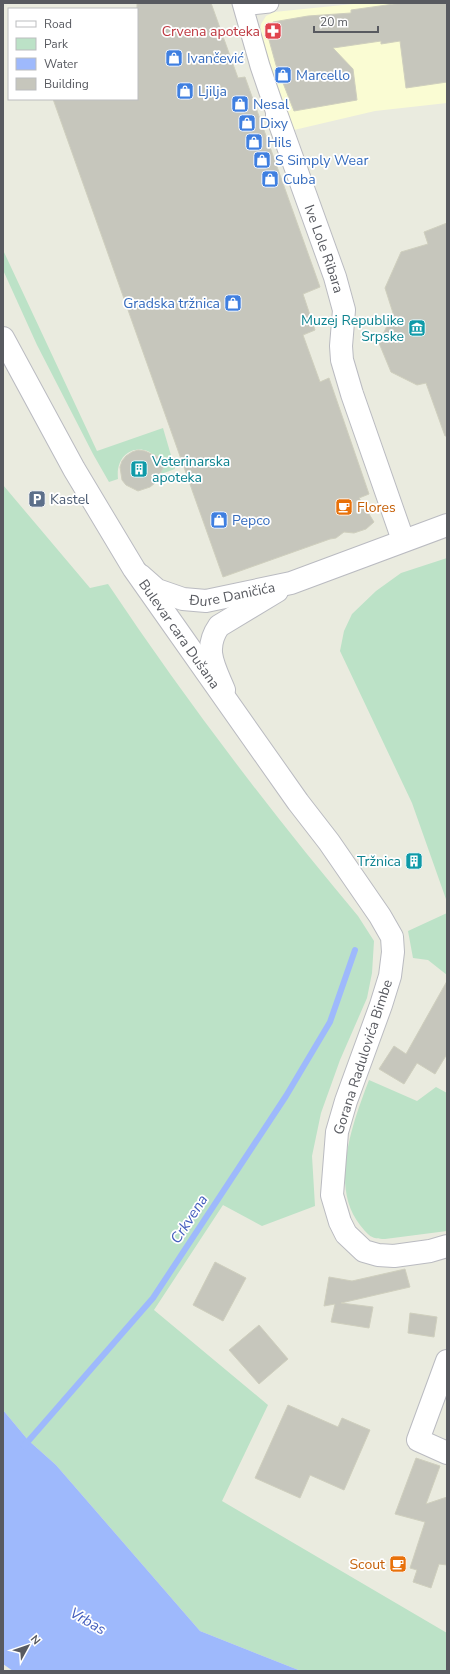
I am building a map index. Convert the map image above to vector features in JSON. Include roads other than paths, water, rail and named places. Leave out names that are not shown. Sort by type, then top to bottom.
[{"type":"street","points":[[243,5],[269,3]]},
{"type":"street","name":"Ive Lole Ribara","points":[[243,5],[278,116],[335,277],[344,310],[342,360],[352,394],[403,540]]},
{"type":"street","name":"Bulevar cara Dušana","points":[[3,338],[74,469],[134,569],[380,916]]},
{"type":"street","name":"Đure Daničića","points":[[233,710],[210,653],[210,645],[213,634],[219,626],[292,583],[403,540],[447,525]]},
{"type":"street","name":"Đure Daničića","points":[[134,569],[157,590],[193,601],[206,601],[292,583]]},
{"type":"street","name":"Gorana Radulovića Bimbe","points":[[380,916],[392,937],[393,952],[390,976],[382,1005],[346,1102],[337,1132],[332,1195],[340,1222],[346,1234],[364,1251],[378,1255],[394,1256],[430,1251],[447,1246]]},
{"type":"street","points":[[447,1361],[418,1440],[447,1453]]},
{"type":"water","name":"Vrbas","points":[[3,1410],[28,1440],[56,1465],[200,1631],[301,1671],[13,1671],[3,1664]]},
{"type":"waterway","name":"Crkvena","points":[[24,1446],[153,1298],[286,1096],[330,1022],[355,950]]},
{"type":"place","name":"Crvena apoteka","points":[[273,31]]},
{"type":"place","name":"Ivančević","points":[[174,58]]},
{"type":"place","name":"Marcello","points":[[283,75]]},
{"type":"place","name":"Ljilja","points":[[185,91]]},
{"type":"place","name":"Nesal","points":[[240,104]]},
{"type":"place","name":"Dixy","points":[[247,123]]},
{"type":"place","name":"Hils","points":[[254,142]]},
{"type":"place","name":"S Simply Wear","points":[[262,160]]},
{"type":"place","name":"Cuba","points":[[270,179]]},
{"type":"place","name":"Gradska tržnica","points":[[233,303]]},
{"type":"place","name":"Muzej Republike Srpske","points":[[417,328]]},
{"type":"place","name":"Veterinarska apoteka","points":[[139,469]]},
{"type":"place","name":"Kastel","points":[[37,499]]},
{"type":"place","name":"Flores","points":[[344,507]]},
{"type":"place","name":"Pepco","points":[[219,520]]},
{"type":"place","name":"Tržnica","points":[[414,861]]},
{"type":"place","name":"Scout","points":[[398,1564]]}]
